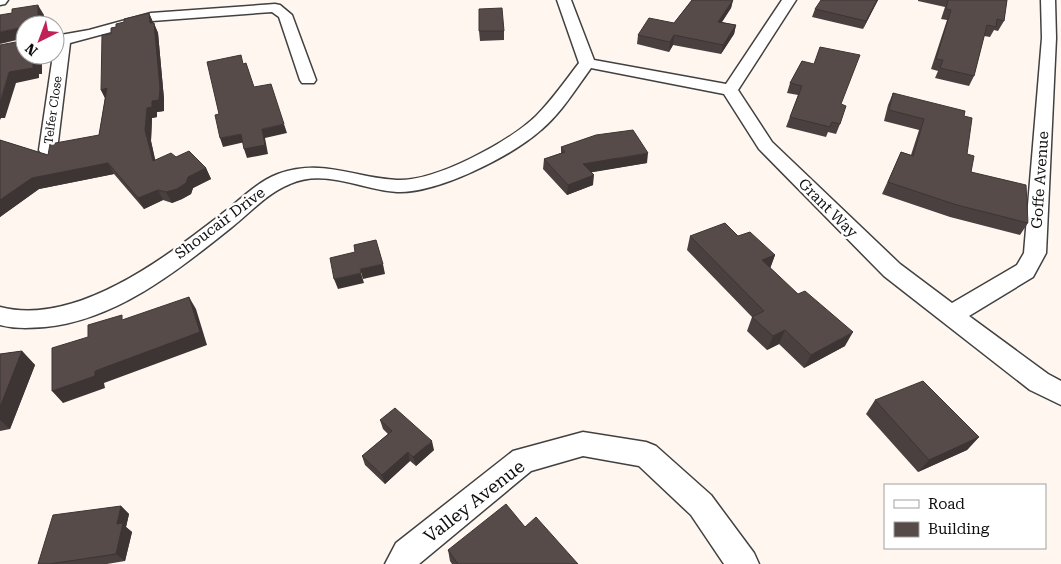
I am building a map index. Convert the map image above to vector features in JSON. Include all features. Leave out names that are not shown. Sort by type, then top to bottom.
[{"type":"street","points":[[193,12],[210,0]]},
{"type":"street","points":[[564,0],[588,63],[730,90],[788,0]]},
{"type":"street","name":"Goffe Avenue","points":[[950,316],[1025,271],[1035,253],[1055,40],[1048,0]]},
{"type":"street","points":[[65,38],[151,17],[193,12],[275,8],[285,15],[308,80]]},
{"type":"street","name":"Shoucair Drive","points":[[0,316],[15,320],[68,315],[122,292],[223,223],[260,192],[287,178],[306,173],[328,172],[399,186],[425,183],[448,176],[496,151],[534,127],[565,93],[588,63]]},
{"type":"street","name":"Telfer Close","points":[[48,150],[56,65]]},
{"type":"street","name":"Grant Way","points":[[730,90],[764,145],[892,270],[1039,382],[1061,394]]},
{"type":"street","name":"Valley Avenue","points":[[401,564],[407,554],[523,460],[583,444],[646,455],[701,505],[743,564]]},
{"type":"building","points":[[692,0],[733,0],[718,22],[736,25],[723,45],[674,35],[670,42],[638,35],[649,18],[674,23]]},
{"type":"building","points":[[821,0],[877,0],[866,21],[815,9]]},
{"type":"building","points":[[948,0],[1007,0],[1004,21],[997,19],[996,27],[987,25],[974,76],[940,68],[943,60],[936,59],[951,10],[946,9]]},
{"type":"building","points":[[38,5],[38,15],[15,15],[15,29],[0,32],[0,15],[12,13],[12,9]]},
{"type":"building","points":[[502,8],[504,31],[479,31],[479,9]]},
{"type":"building","points":[[149,13],[150,23],[154,23],[160,88],[159,100],[152,101],[152,107],[147,108],[145,130],[153,161],[171,153],[176,157],[189,151],[206,168],[188,177],[186,183],[177,189],[166,192],[158,190],[138,198],[108,163],[32,178],[0,200],[0,140],[48,155],[50,144],[99,135],[107,88],[101,90],[102,35],[111,34],[111,28],[116,27],[116,24],[124,22],[124,19]]},
{"type":"building","points":[[15,42],[15,65],[33,65],[33,68],[9,72],[0,102],[0,45]]},
{"type":"building","points":[[820,47],[860,55],[841,104],[846,106],[840,124],[832,122],[830,127],[790,117],[802,86],[790,83],[802,61],[814,64]]},
{"type":"building","points":[[241,55],[243,64],[246,63],[254,87],[271,84],[284,124],[262,129],[265,145],[244,149],[241,134],[220,138],[215,115],[219,114],[207,62]]},
{"type":"building","points":[[893,93],[965,111],[964,116],[972,118],[967,154],[974,156],[971,172],[1026,185],[1028,223],[957,205],[888,182],[901,152],[913,156],[924,119],[889,110]]},
{"type":"building","points":[[633,130],[648,153],[583,164],[594,175],[568,185],[544,159],[565,152],[561,147],[596,135]]},
{"type":"building","points":[[725,223],[738,236],[750,232],[775,255],[762,260],[798,294],[805,291],[853,332],[811,355],[785,330],[773,336],[752,317],[764,311],[690,236]]},
{"type":"building","points":[[376,240],[383,264],[360,269],[361,273],[334,279],[330,258],[355,252],[354,245]]},
{"type":"building","points":[[189,297],[200,332],[95,371],[95,376],[52,391],[52,348],[88,337],[88,325],[122,315],[122,320]]},
{"type":"building","points":[[22,351],[0,407],[0,354]]},
{"type":"building","points":[[923,381],[979,437],[929,460],[875,400]]},
{"type":"building","points":[[395,408],[432,441],[413,457],[408,452],[382,475],[362,456],[392,431],[380,420]]},
{"type":"building","points":[[506,504],[525,527],[536,517],[578,564],[458,564],[448,550]]},
{"type":"building","points":[[121,506],[117,524],[123,523],[116,554],[38,564],[53,515]]}]
